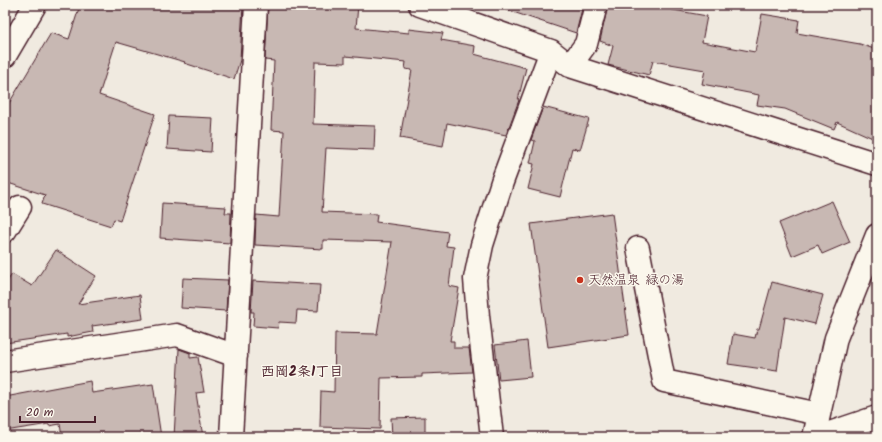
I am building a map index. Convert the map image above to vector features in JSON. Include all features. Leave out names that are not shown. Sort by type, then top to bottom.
[{"type":"street","points":[[5,56],[35,5]]},
{"type":"street","points":[[231,437],[256,5]]},
{"type":"street","points":[[420,5],[551,51],[570,66],[877,164]]},
{"type":"street","points":[[570,66],[586,44],[596,5]]},
{"type":"street","points":[[492,437],[475,279],[482,245],[502,182],[551,51]]},
{"type":"street","points":[[5,231],[20,207]]},
{"type":"street","points":[[814,437],[836,338],[877,235]]},
{"type":"street","points":[[638,248],[664,381],[819,414]]},
{"type":"street","points":[[5,361],[176,335],[236,356]]},
{"type":"street","points":[[818,437],[877,418]]},
{"type":"building","points":[[80,5],[243,5],[240,60],[234,79],[184,63],[185,62],[116,42],[99,95],[155,114],[120,221],[114,219],[111,226],[42,204],[45,195],[5,182],[5,110],[51,33],[69,39]]},
{"type":"building","points":[[268,5],[358,5],[356,28],[409,33],[409,29],[443,33],[441,40],[475,46],[474,54],[526,68],[519,100],[506,135],[447,123],[443,146],[400,138],[412,70],[405,69],[406,62],[345,56],[345,63],[315,62],[313,124],[375,126],[374,150],[326,148],[322,212],[377,214],[376,222],[448,232],[446,246],[454,247],[449,286],[459,288],[450,341],[454,341],[454,348],[469,348],[472,372],[422,374],[422,377],[381,378],[380,429],[320,427],[321,391],[334,392],[335,333],[377,334],[392,242],[323,240],[323,249],[255,245],[256,215],[279,217],[284,131],[271,130],[274,61],[265,60]]},
{"type":"building","points":[[504,5],[583,5],[576,33],[504,9]]},
{"type":"building","points":[[608,5],[645,5],[707,16],[702,42],[755,52],[762,14],[799,20],[797,33],[860,44],[877,50],[877,140],[837,122],[834,129],[785,109],[757,105],[759,95],[702,84],[705,70],[653,61],[649,75],[608,65],[613,46],[600,41]]},
{"type":"building","points":[[543,107],[589,119],[580,150],[572,148],[560,197],[528,189],[534,164],[530,163],[535,141],[531,140]]},
{"type":"building","points":[[169,116],[213,118],[211,152],[167,149]]},
{"type":"building","points":[[832,201],[850,242],[822,254],[818,245],[792,256],[779,223]]},
{"type":"building","points":[[162,203],[226,207],[225,213],[231,213],[230,243],[160,238]]},
{"type":"building","name":"天然温泉 緑の湯","points":[[612,213],[629,335],[548,347],[531,224]]},
{"type":"building","points":[[56,250],[96,276],[78,304],[140,295],[143,319],[92,326],[93,332],[67,337],[67,334],[5,343],[5,285],[12,274],[32,286]]},
{"type":"building","points":[[183,278],[228,280],[226,311],[181,308]]},
{"type":"building","points":[[253,281],[320,285],[318,311],[297,310],[296,323],[279,322],[278,328],[253,326],[254,312],[251,312]]},
{"type":"building","points":[[772,282],[823,295],[815,324],[785,317],[777,371],[728,364],[733,334],[755,338],[757,329],[759,329]]},
{"type":"building","points":[[527,341],[531,377],[499,380],[495,345]]},
{"type":"building","points":[[179,349],[190,353],[190,358],[198,357],[204,392],[196,393],[203,437],[174,437]]},
{"type":"building","points":[[90,381],[92,393],[153,384],[161,437],[62,437],[60,424],[49,426],[49,424],[5,431],[5,397]]},
{"type":"building","points":[[425,417],[425,437],[392,437],[391,418]]},
{"type":"place","name":"天然温泉 緑の湯","points":[[580,280]]},
{"type":"district","name":"西岡2条1丁目","points":[[302,372]]}]
